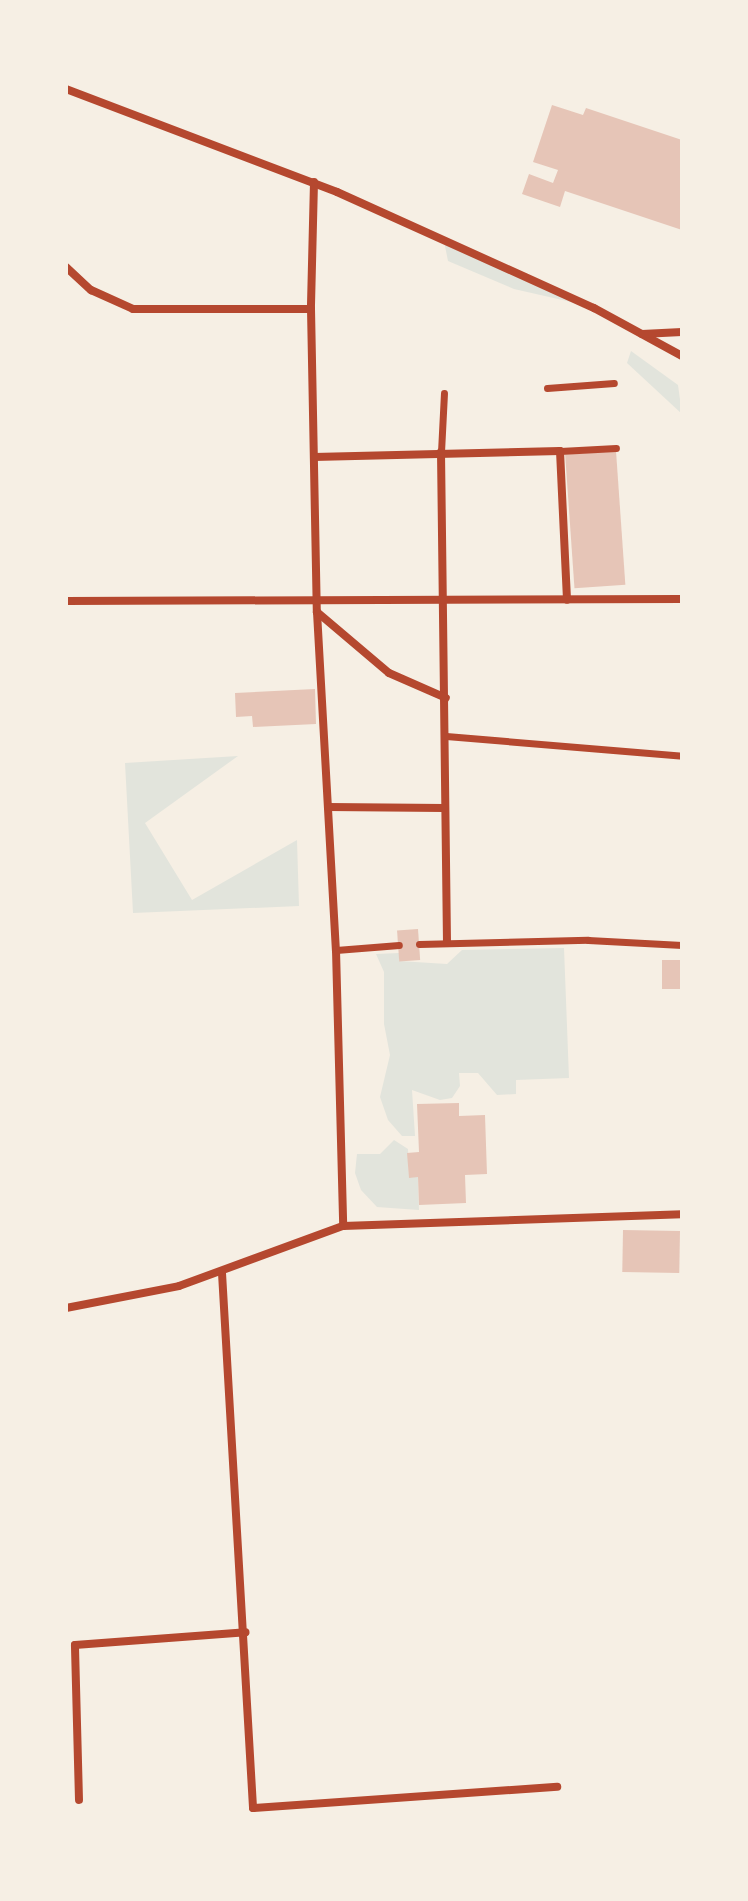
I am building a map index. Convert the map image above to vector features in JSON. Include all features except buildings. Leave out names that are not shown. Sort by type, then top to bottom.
[{"type":"street","points":[[66,89],[314,182],[584,303],[682,356]]},
{"type":"street","points":[[314,182],[311,309],[317,612],[336,950],[343,1226]]},
{"type":"street","points":[[66,267],[91,290],[133,309],[311,309]]},
{"type":"street","points":[[637,334],[682,332]]},
{"type":"street","points":[[547,388],[614,383]]},
{"type":"street","points":[[444,393],[441,452],[447,941]]},
{"type":"street","points":[[314,457],[616,448]]},
{"type":"street","points":[[560,451],[567,600]]},
{"type":"street","points":[[66,601],[682,599]]},
{"type":"street","points":[[317,612],[389,673],[446,698]]},
{"type":"street","points":[[446,736],[682,756]]},
{"type":"street","points":[[328,807],[444,808]]},
{"type":"street","points":[[419,944],[447,941],[682,945]]},
{"type":"street","points":[[336,950],[399,945]]},
{"type":"street","points":[[66,1308],[161,1291],[222,1273],[343,1226],[682,1214]]},
{"type":"street","points":[[222,1273],[246,1632],[253,1808],[557,1787]]},
{"type":"street","points":[[79,1800],[75,1645],[246,1632]]},
{"type":"shaded area","points":[[444,241],[580,304],[514,289],[448,261]]},
{"type":"shaded area","points":[[631,351],[678,385],[682,414],[627,363]]},
{"type":"shaded area","points":[[238,756],[145,823],[192,900],[297,840],[299,906],[133,913],[125,763]]},
{"type":"shaded area","points":[[564,948],[569,1078],[516,1080],[516,1094],[497,1095],[478,1073],[459,1073],[460,1086],[452,1098],[440,1100],[412,1090],[415,1136],[402,1136],[388,1120],[380,1097],[390,1055],[384,1024],[384,972],[376,954],[399,953],[399,961],[447,964],[462,950]]},
{"type":"shaded area","points":[[394,1140],[408,1149],[409,1177],[418,1177],[419,1210],[377,1207],[361,1190],[355,1173],[357,1154],[380,1154]]}]
